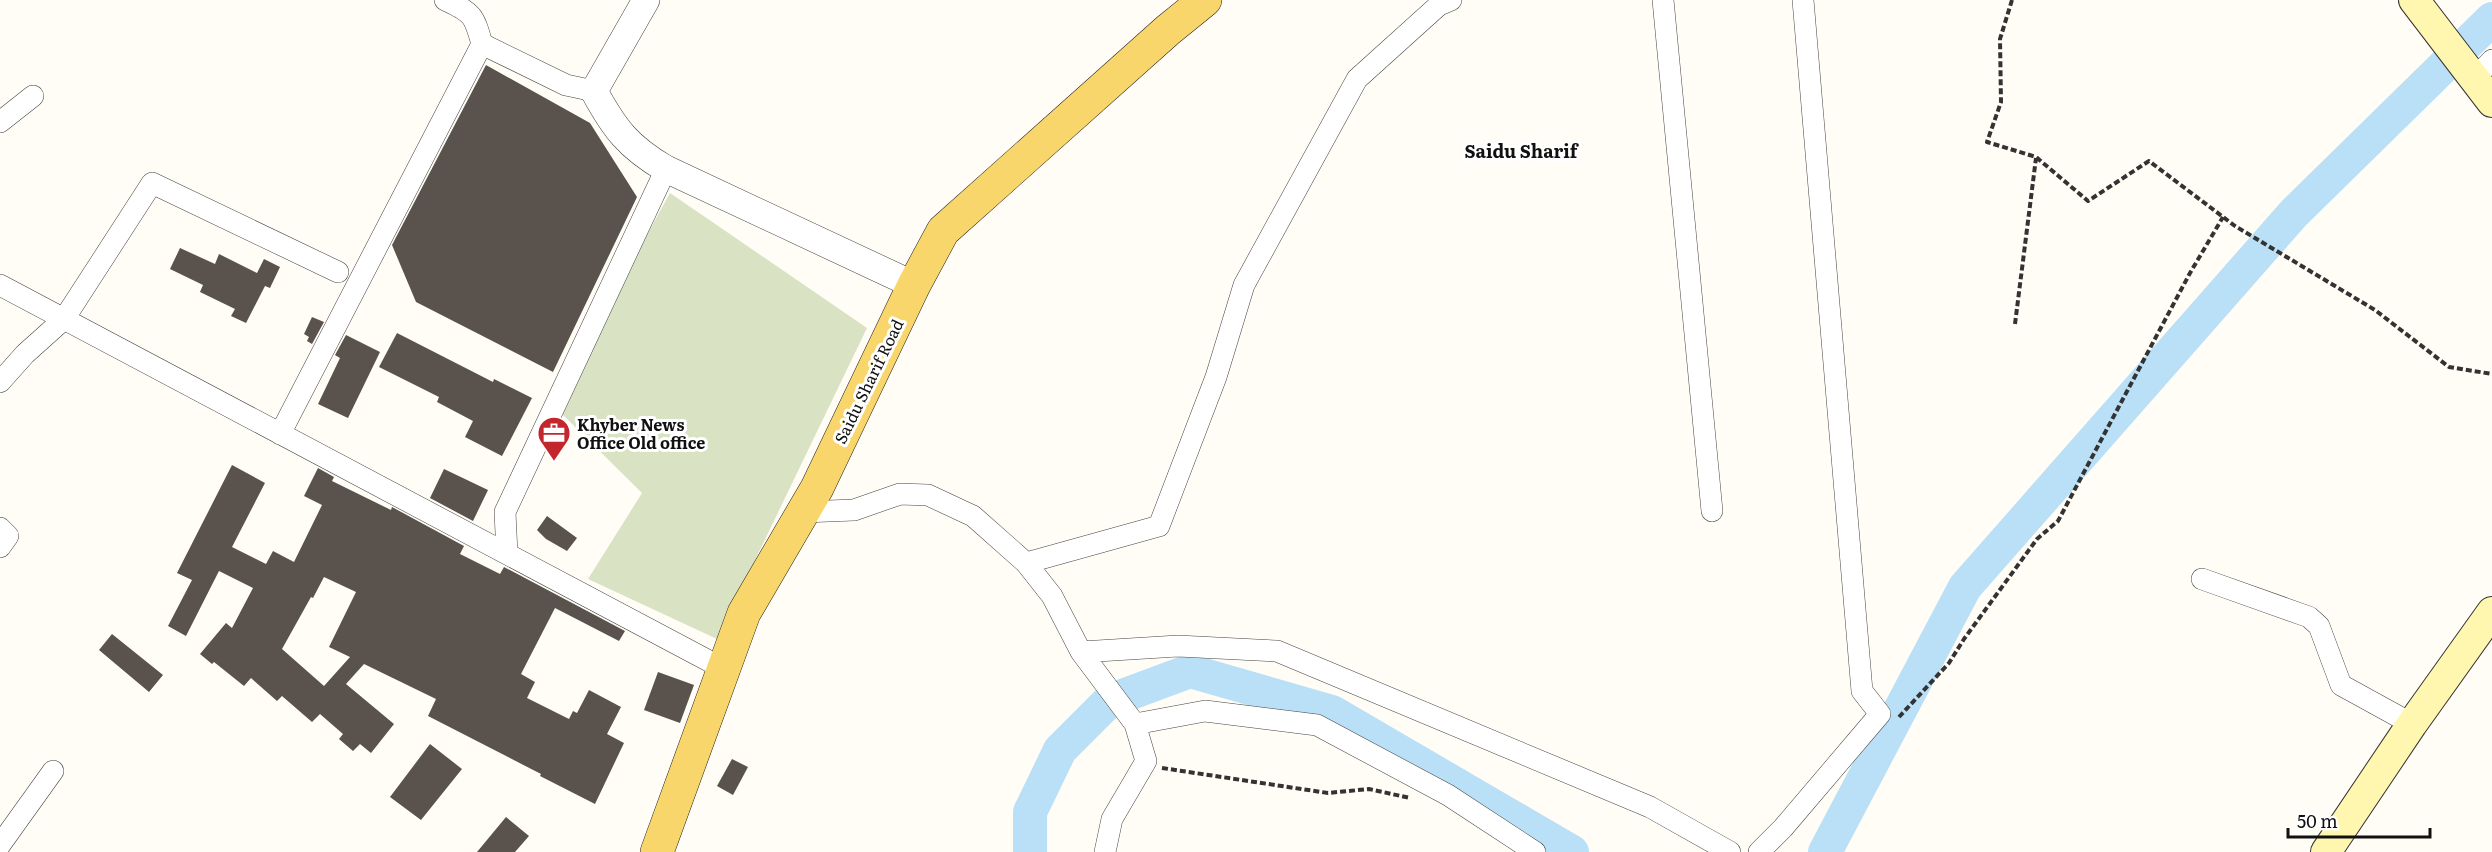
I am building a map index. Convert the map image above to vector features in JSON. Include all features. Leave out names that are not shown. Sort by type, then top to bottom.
[{"type":"main road","name":"Saidu Sharif Road","points":[[657,852],[744,613],[817,488],[914,285],[943,231],[1168,30],[1205,0]]},
{"type":"main road","points":[[2414,0],[2483,69],[2492,102]]},
{"type":"main road","points":[[2326,852],[2412,724],[2492,612]]},
{"type":"street","points":[[280,434],[482,44],[475,19],[463,8],[445,0]]},
{"type":"street","points":[[594,91],[646,0]]},
{"type":"street","points":[[1026,563],[1159,526],[1216,377],[1244,285],[1357,79],[1438,4],[1451,0]]},
{"type":"street","points":[[1663,0],[1712,511]]},
{"type":"street","points":[[1759,852],[1783,828],[1880,714],[1862,691],[1803,0]]},
{"type":"street","points":[[482,44],[566,85],[594,91]]},
{"type":"street","points":[[594,91],[607,116],[642,155],[666,169],[914,285]]},
{"type":"street","points":[[0,123],[33,96]]},
{"type":"street","points":[[507,554],[506,512],[666,169]]},
{"type":"street","points":[[0,382],[25,354],[64,319],[152,183],[338,272]]},
{"type":"street","points":[[0,285],[724,669]]},
{"type":"street","points":[[803,512],[854,510],[900,494],[928,495],[973,516],[1026,563],[1052,596],[1081,652],[1135,723],[1146,761],[1112,819],[1105,852]]},
{"type":"street","points":[[0,528],[8,536],[0,547]]},
{"type":"street","points":[[2202,579],[2309,617],[2319,626],[2341,685],[2412,724]]},
{"type":"street","points":[[1081,652],[1178,646],[1277,651],[1650,807],[1730,852]]},
{"type":"street","points":[[1135,723],[1205,711],[1317,725],[1448,795],[1535,852]]},
{"type":"street","points":[[0,845],[53,771]]},
{"type":"path","points":[[2012,0],[2000,39],[2001,102],[1988,142],[2036,157],[2088,201],[2149,161],[2235,226],[2375,310],[2449,367],[2492,375]]},
{"type":"path","points":[[2015,324],[2036,157]]},
{"type":"path","points":[[1874,723],[1888,730],[1949,663],[2037,539],[2058,521],[2190,273],[2223,217]]},
{"type":"path","points":[[1146,761],[1160,768],[1268,786],[1328,793],[1370,789],[1419,800]]},
{"type":"green space","points":[[670,193],[867,328],[717,639],[588,579],[642,493],[553,405]]},
{"type":"building","points":[[486,65],[590,123],[637,197],[553,372],[416,302],[392,245]]},
{"type":"building","points":[[180,248],[215,264],[219,254],[257,273],[264,259],[280,267],[270,288],[265,286],[246,323],[231,316],[235,309],[200,292],[203,285],[170,269]]},
{"type":"building","points":[[312,317],[324,322],[312,344],[307,341],[309,337],[304,334]]},
{"type":"building","points":[[397,333],[493,382],[494,379],[532,398],[502,456],[465,437],[473,421],[437,402],[439,397],[379,367]]},
{"type":"building","points":[[346,335],[380,352],[348,418],[318,404],[340,358],[335,355]]},
{"type":"building","points":[[232,465],[265,483],[232,547],[266,564],[273,551],[294,562],[322,505],[304,496],[318,468],[334,477],[332,481],[391,510],[392,507],[464,546],[460,554],[500,574],[504,567],[625,631],[619,641],[555,608],[521,674],[535,682],[527,698],[569,719],[573,711],[577,713],[589,690],[621,707],[607,734],[624,743],[595,804],[428,716],[436,699],[364,664],[346,684],[394,724],[371,753],[360,744],[353,751],[339,739],[343,734],[320,714],[312,722],[282,696],[277,701],[251,678],[244,686],[200,654],[226,623],[232,628],[253,588],[219,571],[186,636],[168,626],[192,580],[177,573]],"holes":[[[324,577],[356,592],[329,647],[350,657],[324,686],[282,649]]]},
{"type":"building","points":[[444,469],[488,490],[473,521],[430,498]]},
{"type":"building","points":[[547,516],[577,538],[567,551],[546,539],[537,530]]},
{"type":"building","points":[[112,634],[163,675],[149,692],[99,650]]},
{"type":"building","points":[[658,672],[694,685],[680,723],[644,710]]},
{"type":"building","points":[[430,744],[462,769],[421,820],[390,797]]},
{"type":"building","points":[[732,759],[748,767],[733,795],[717,786]]},
{"type":"building","points":[[506,817],[529,836],[515,852],[477,852]]},
{"type":"waterway","points":[[1825,852],[1965,587],[2294,213],[2492,19]]},
{"type":"waterway","points":[[1030,852],[1030,812],[1060,750],[1109,701],[1190,671],[1332,712],[1572,852]]},
{"type":"place","name":"Khyber News Office Old office","points":[[554,462]]},
{"type":"district","name":"Saidu Sharif","points":[[1521,150]]}]
